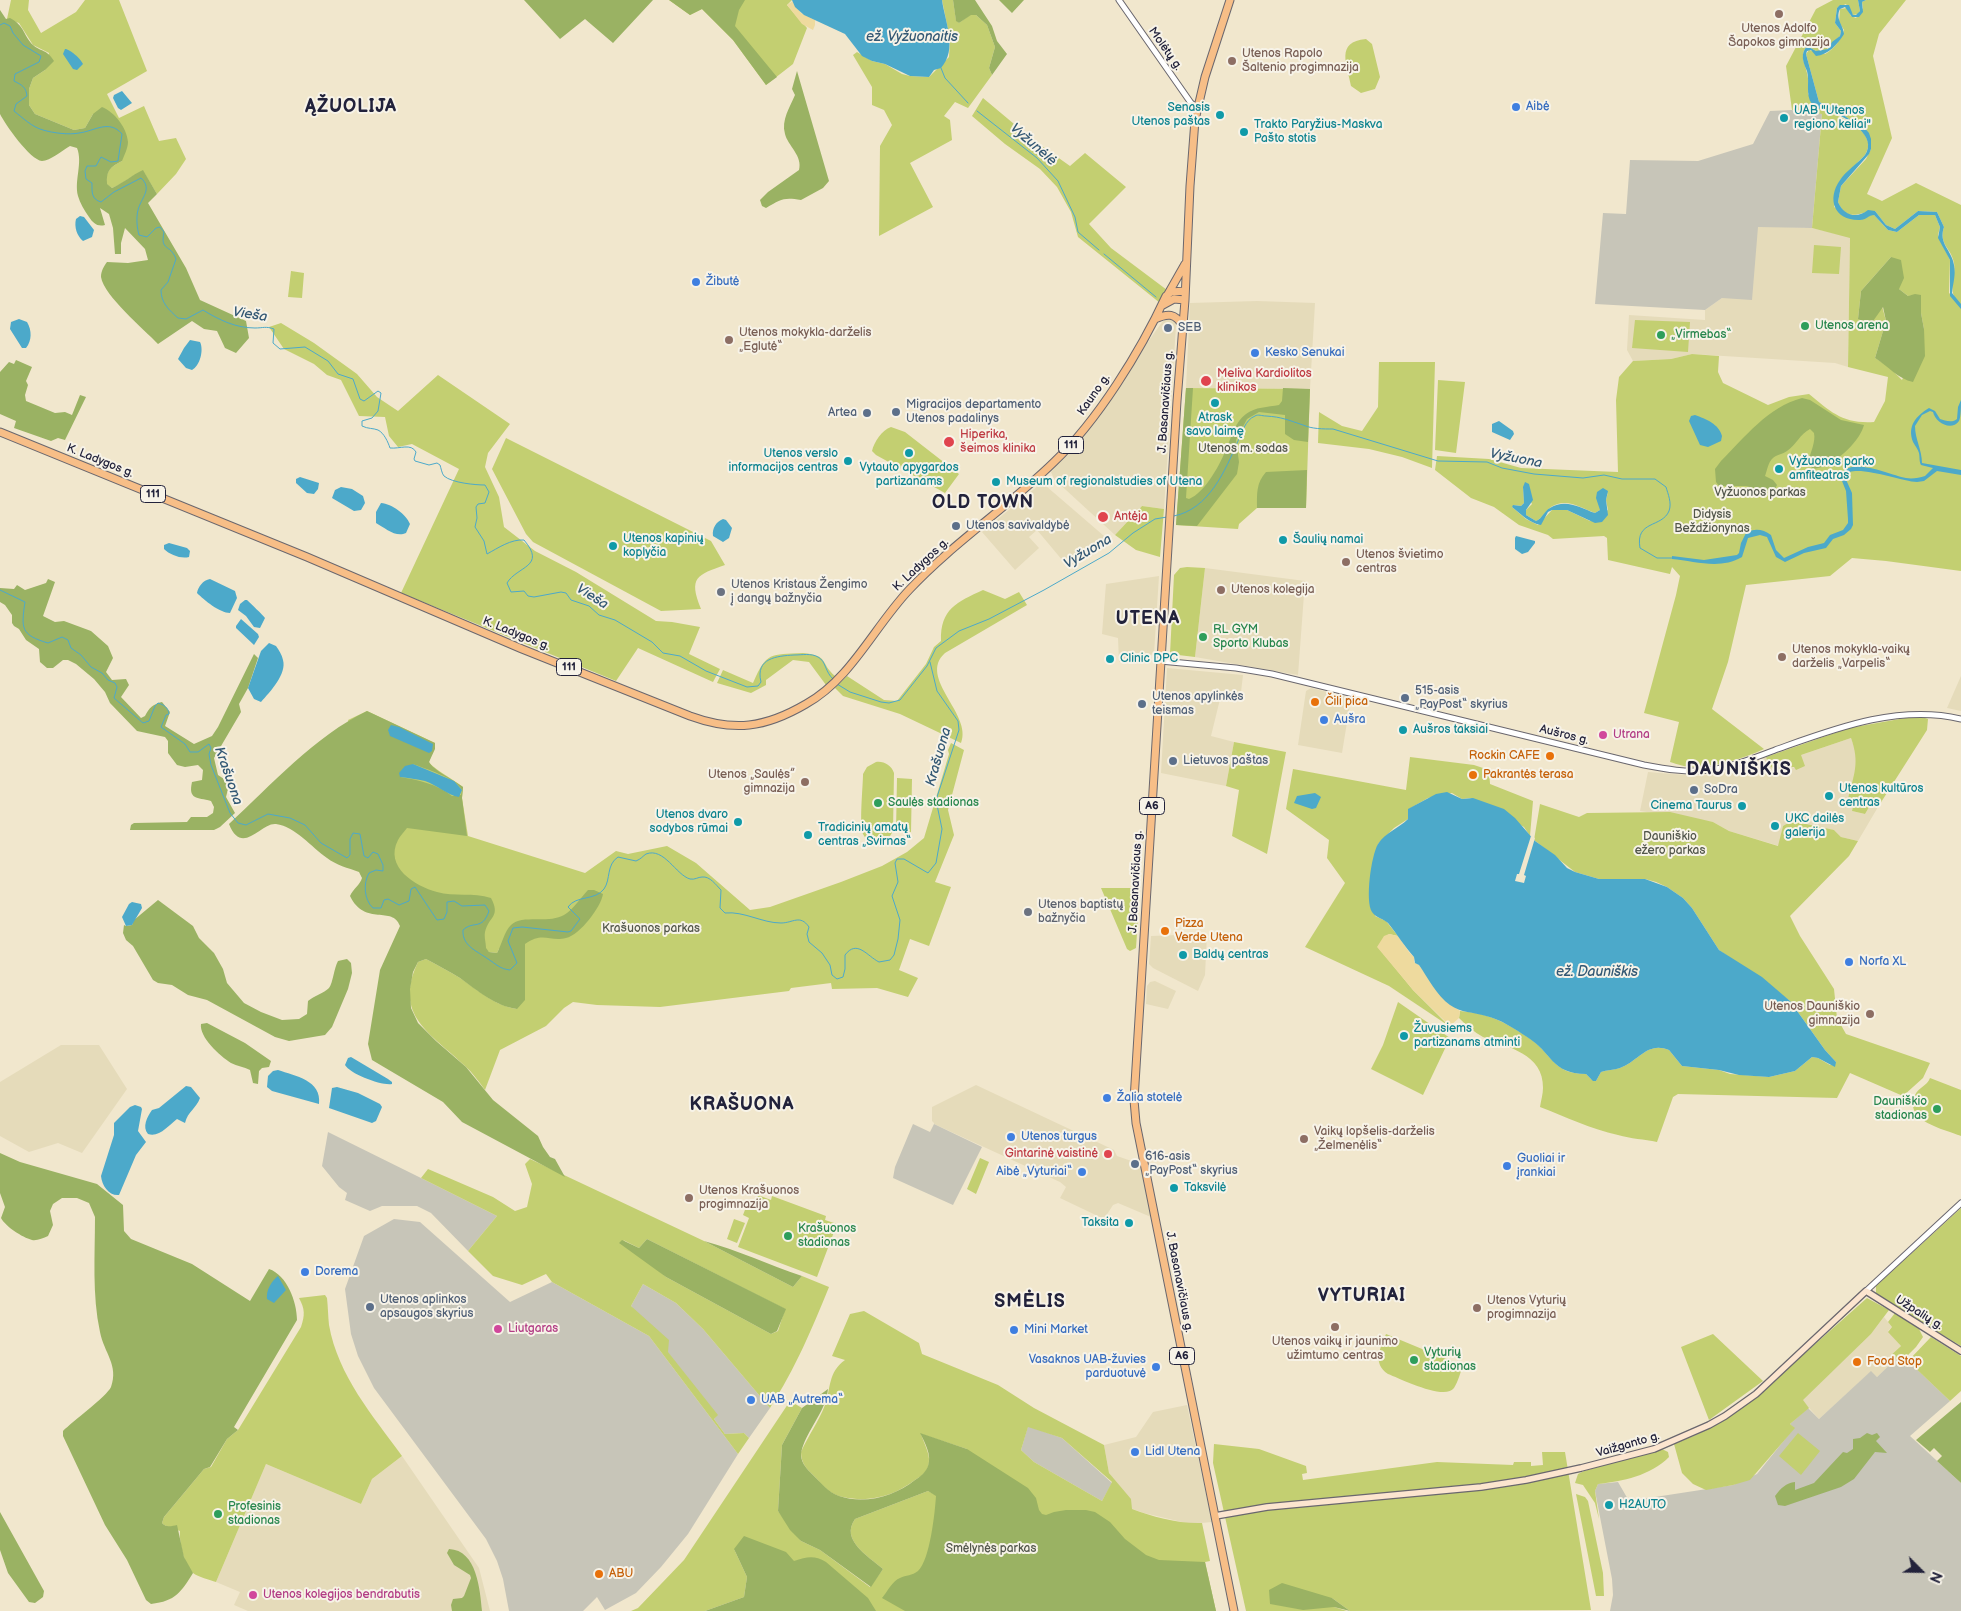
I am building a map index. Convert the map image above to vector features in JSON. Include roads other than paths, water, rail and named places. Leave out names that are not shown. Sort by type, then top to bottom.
[{"type":"main road","name":"J. Basanavičiaus g.","points":[[1230,0],[1197,107],[1190,176],[1185,300],[1160,661],[1134,1110],[1234,1611]]},
{"type":"main road","name":"Kauno g.","points":[[995,514],[1071,445],[1110,392],[1186,262]]},
{"type":"main road","points":[[1166,296],[1171,292],[1185,291]]},
{"type":"main road","points":[[1161,307],[1174,299],[1185,300]]},
{"type":"main road","points":[[1154,319],[1170,314],[1175,316],[1183,326]]},
{"type":"main road","name":"K. Ladygos g.","points":[[0,432],[306,557],[522,649],[704,721],[736,727],[755,724],[799,708],[820,695],[840,677],[911,588],[995,514]]},
{"type":"main road","name":"Vaižganto g.","points":[[1215,1516],[1274,1506],[1526,1480],[1581,1468],[1654,1448],[1709,1425],[1748,1399],[1866,1291]]},
{"type":"main road","name":"Užpalių g.","points":[[1866,1291],[1961,1351]]},
{"type":"street","name":"Molėtų g.","points":[[1119,0],[1191,103],[1197,107]]},
{"type":"street","name":"Aušros g.","points":[[1160,661],[1236,668],[1272,674],[1644,766],[1684,770],[1724,767],[1761,756],[1842,726],[1869,720],[1933,714],[1961,719]]},
{"type":"street","name":"Vaižganto g.","points":[[1866,1291],[1961,1203]]},
{"type":"water","name":"ež. Vyžuonaitis","points":[[792,0],[942,0],[950,44],[946,61],[941,68],[934,70],[929,77],[910,76],[885,64],[872,61],[862,56],[845,34],[804,15],[795,7]]},
{"type":"water","points":[[1858,0],[1866,0],[1862,2],[1863,12],[1859,17],[1852,17],[1845,7],[1840,9],[1838,16],[1844,34],[1836,45],[1820,55],[1816,56],[1811,50],[1807,51],[1806,54],[1819,102],[1832,107],[1852,121],[1862,125],[1869,133],[1871,139],[1869,154],[1841,186],[1838,202],[1851,215],[1860,215],[1868,210],[1875,211],[1886,225],[1895,229],[1918,211],[1937,212],[1944,227],[1944,243],[1954,265],[1955,276],[1952,293],[1961,304],[1961,309],[1950,296],[1950,260],[1938,238],[1940,227],[1935,215],[1919,215],[1897,232],[1888,230],[1874,215],[1862,220],[1851,219],[1844,217],[1835,208],[1834,195],[1836,188],[1842,177],[1865,155],[1868,141],[1860,129],[1846,119],[1833,112],[1819,109],[1812,104],[1808,92],[1808,75],[1803,55],[1807,46],[1816,51],[1828,49],[1832,42],[1840,36],[1841,31],[1835,23],[1837,8],[1840,5],[1849,5],[1853,15],[1856,15],[1860,11]]},
{"type":"water","points":[[65,49],[72,52],[82,62],[83,64],[77,70],[73,69],[63,54]]},
{"type":"water","points":[[122,91],[132,103],[121,110],[113,98],[114,95]]},
{"type":"water","points":[[80,216],[84,217],[94,230],[92,237],[83,241],[79,237],[75,222]]},
{"type":"water","points":[[19,319],[27,322],[30,328],[31,335],[26,348],[22,348],[10,329],[11,322]]},
{"type":"water","points":[[190,340],[200,342],[202,349],[199,361],[192,370],[186,368],[178,359]]},
{"type":"water","points":[[1961,400],[1960,419],[1956,424],[1948,426],[1940,422],[1933,412],[1930,411],[1922,415],[1915,426],[1922,463],[1961,470],[1961,475],[1937,471],[1924,481],[1917,482],[1867,472],[1850,472],[1844,475],[1852,493],[1853,525],[1851,529],[1844,535],[1833,539],[1826,548],[1804,553],[1785,562],[1776,557],[1767,537],[1760,535],[1748,538],[1742,557],[1734,561],[1707,564],[1672,559],[1672,556],[1704,560],[1737,555],[1746,533],[1755,530],[1762,530],[1771,535],[1776,550],[1784,558],[1808,547],[1824,543],[1830,535],[1843,530],[1848,523],[1846,491],[1840,476],[1845,470],[1852,467],[1860,467],[1906,478],[1925,476],[1933,468],[1920,464],[1919,452],[1911,436],[1912,426],[1920,414],[1929,408],[1935,411],[1940,419],[1953,421],[1957,419]]},
{"type":"water","points":[[1695,415],[1708,420],[1718,428],[1722,436],[1721,441],[1708,447],[1700,445],[1689,421],[1691,416]]},
{"type":"water","points":[[1499,421],[1513,431],[1514,434],[1510,440],[1492,432],[1492,424]]},
{"type":"water","points":[[300,477],[319,483],[318,489],[314,494],[307,493],[296,483],[296,479]]},
{"type":"water","points":[[1525,482],[1529,484],[1533,500],[1526,510],[1526,515],[1536,521],[1548,509],[1562,504],[1573,505],[1595,513],[1600,510],[1596,498],[1597,492],[1603,488],[1608,491],[1606,500],[1608,515],[1602,522],[1595,523],[1567,510],[1552,510],[1548,512],[1541,525],[1537,524],[1525,518],[1512,507],[1513,505],[1521,506],[1524,503],[1523,487]]},
{"type":"water","points":[[341,487],[352,489],[363,496],[365,503],[361,510],[354,511],[332,498],[335,490]]},
{"type":"water","points":[[381,503],[394,507],[402,513],[410,524],[406,533],[394,533],[376,523],[376,512]]},
{"type":"water","points":[[723,519],[732,528],[729,538],[723,542],[713,536],[713,530],[718,522]]},
{"type":"water","points":[[1516,536],[1535,541],[1535,543],[1528,552],[1522,554],[1515,549]]},
{"type":"water","points":[[169,543],[187,548],[190,551],[189,557],[179,557],[166,551],[164,545]]},
{"type":"water","points":[[210,579],[235,591],[237,598],[230,613],[217,609],[197,593],[201,584]]},
{"type":"water","points":[[245,600],[265,618],[260,628],[254,627],[246,616],[238,610],[240,604]]},
{"type":"water","points":[[241,619],[258,634],[259,637],[254,645],[236,628]]},
{"type":"water","points":[[269,643],[276,646],[283,658],[284,665],[277,683],[261,702],[254,699],[248,688],[261,651]]},
{"type":"water","points":[[391,725],[433,744],[432,751],[429,753],[390,736],[388,730]]},
{"type":"water","points":[[413,764],[454,781],[462,790],[459,797],[425,781],[400,777],[399,773],[405,766]]},
{"type":"water","name":"ež. Dauniškis","points":[[1447,792],[1462,799],[1473,798],[1504,809],[1515,818],[1535,841],[1555,855],[1567,868],[1575,872],[1599,879],[1645,879],[1667,887],[1683,898],[1692,908],[1719,950],[1762,977],[1790,1001],[1825,1050],[1836,1062],[1835,1067],[1812,1057],[1795,1071],[1769,1077],[1739,1075],[1719,1070],[1682,1066],[1669,1050],[1655,1048],[1643,1053],[1627,1065],[1601,1072],[1596,1081],[1593,1081],[1586,1074],[1574,1073],[1559,1066],[1535,1043],[1497,1019],[1454,1008],[1437,992],[1419,965],[1415,963],[1414,957],[1388,923],[1372,912],[1369,898],[1371,868],[1378,844],[1385,836],[1408,819],[1408,809],[1436,794]]},
{"type":"water","points":[[1315,793],[1321,797],[1316,808],[1312,809],[1294,803],[1297,796]]},
{"type":"water","points":[[132,902],[141,904],[142,908],[132,925],[126,926],[122,917]]},
{"type":"water","points":[[351,1057],[388,1079],[392,1084],[374,1081],[353,1072],[345,1065],[348,1058]]},
{"type":"water","points":[[278,1070],[299,1077],[312,1084],[319,1096],[319,1104],[272,1091],[267,1087],[268,1076],[273,1071]]},
{"type":"water","points":[[186,1086],[191,1087],[200,1098],[185,1123],[177,1119],[160,1133],[148,1134],[145,1125],[152,1110],[159,1108]]},
{"type":"water","points":[[337,1087],[358,1093],[380,1104],[382,1107],[376,1121],[372,1123],[329,1108],[332,1088]]},
{"type":"water","points":[[135,1105],[142,1109],[138,1131],[146,1142],[136,1155],[119,1195],[115,1195],[107,1190],[101,1176],[114,1135],[114,1123],[130,1107]]},
{"type":"water","points":[[278,1276],[286,1290],[274,1303],[267,1299],[267,1292]]},
{"type":"waterway","name":"Vieša","points":[[0,25],[4,23],[10,26],[23,45],[41,56],[39,62],[15,74],[14,81],[26,90],[27,96],[16,104],[14,111],[31,125],[47,131],[75,134],[102,127],[112,127],[122,134],[118,161],[111,162],[101,157],[96,166],[87,166],[85,171],[86,179],[92,183],[94,197],[101,202],[114,192],[141,178],[144,182],[146,190],[137,216],[139,235],[147,237],[156,228],[160,227],[164,232],[164,245],[174,254],[176,259],[168,282],[161,290],[162,299],[169,309],[178,318],[186,319],[203,310],[234,325],[248,328],[267,327],[274,329],[273,343],[280,349],[305,347],[328,361],[338,374],[353,379],[360,399],[364,401],[378,391],[381,393],[378,411],[372,418],[362,421],[362,426],[380,431],[386,438],[390,448],[408,447],[414,449],[416,452],[415,461],[429,465],[437,463],[440,465],[443,475],[448,478],[464,483],[485,485],[489,492],[485,503],[478,504],[476,507],[477,518],[475,527],[484,541],[487,554],[505,544],[519,540],[524,540],[530,549],[531,561],[507,583],[511,592],[524,591],[528,596],[534,597],[561,592],[566,593],[571,600],[589,606],[599,615],[615,620],[652,642],[663,653],[680,656],[706,671],[747,687],[758,686],[761,682],[760,674],[764,663],[787,655],[818,657],[823,661],[833,679]]},
{"type":"waterway","name":"Vyžunėlė","points":[[941,68],[945,78],[968,103]]},
{"type":"waterway","name":"Vyžunėlė","points":[[977,111],[1037,158],[1058,181],[1075,217],[1078,232],[1099,250]]},
{"type":"waterway","name":"Vyžunėlė","points":[[1104,254],[1156,297]]},
{"type":"waterway","name":"Vyžuona","points":[[1174,516],[1197,506],[1206,497],[1221,476],[1246,424],[1256,415],[1259,415],[1281,418],[1314,428],[1333,429],[1438,461],[1487,462],[1502,468],[1534,474],[1583,478],[1604,475],[1622,479],[1655,479],[1666,487],[1670,508],[1666,516],[1645,528],[1641,533],[1640,548],[1657,558],[1672,558]]},
{"type":"waterway","name":"Vyžuona","points":[[837,684],[850,692],[881,702],[889,703],[900,700],[927,666],[936,648],[959,631],[989,619],[1044,590],[1109,553],[1133,533],[1155,519],[1167,517]]},
{"type":"waterway","name":"Krašuona","points":[[0,590],[25,602],[23,625],[28,634],[48,643],[62,637],[68,640],[71,648],[81,655],[91,667],[115,683],[117,687],[114,698],[143,723],[149,721],[158,703],[165,707],[169,714],[166,715],[161,727],[185,744],[190,752],[198,752],[209,744],[211,748],[209,754],[211,765],[230,813],[238,823],[246,825],[268,814],[290,818],[305,825],[321,843],[347,858],[350,855],[350,839],[353,833],[360,834],[364,856],[368,858],[373,852],[378,854],[383,865],[383,871],[376,870],[369,873],[367,877],[365,891],[368,901],[373,908],[381,908],[384,900],[388,899],[399,905],[409,901],[411,889],[415,887],[437,920],[444,919],[447,912],[447,902],[454,901],[462,906],[485,905],[489,911],[484,921],[467,927],[463,930],[463,936],[471,947],[503,969],[510,970],[517,963],[508,941],[513,928],[571,931],[580,919],[568,907],[571,903],[596,895],[604,889],[614,860],[618,857],[636,861],[646,854],[652,853],[664,858],[690,879],[705,877],[713,881],[721,890],[720,908],[725,913],[781,923],[796,920],[806,923],[809,927],[807,934],[809,942],[822,953],[830,965],[832,975],[837,979],[843,977],[845,955],[854,948],[862,950],[879,962],[890,960],[894,955],[900,920],[892,896],[898,882],[895,863],[897,859],[904,859],[928,873],[936,863],[942,829],[936,800],[959,730],[958,721],[937,691],[930,662]]},
{"type":"place","name":"Utenos Adolfo Šapokos gimnazija","points":[[1779,14]]},
{"type":"place","name":"Utenos Rapolo Šaltenio progimnazija","points":[[1232,61]]},
{"type":"place","name":"Aibė","points":[[1516,107]]},
{"type":"place","name":"Senasis Utenos paštas","points":[[1220,115]]},
{"type":"place","name":"UAB \"Utenos regiono keliai\"","points":[[1784,118]]},
{"type":"place","name":"Trakto Paryžius-Maskva Pašto stotis","points":[[1244,132]]},
{"type":"place","name":"Žibutė","points":[[696,282]]},
{"type":"place","name":"Utenos arena","points":[[1805,326]]},
{"type":"place","name":"SEB","points":[[1168,328]]},
{"type":"place","name":"„Virmebas“","points":[[1661,335]]},
{"type":"place","name":"Utenos mokykla-darželis „Eglutė“","points":[[729,340]]},
{"type":"place","name":"Kesko Senukai","points":[[1255,353]]},
{"type":"place","name":"Meliva Kardiolitos klinikos","points":[[1206,381]]},
{"type":"place","name":"Atrask savo laimę","points":[[1215,403]]},
{"type":"place","name":"Migracijos departamento Utenos padalinys","points":[[896,412]]},
{"type":"place","name":"Artea","points":[[867,413]]},
{"type":"place","name":"Hiperika, šeimos klinika","points":[[949,442]]},
{"type":"place","name":"Vytauto apygardos partizanams","points":[[909,453]]},
{"type":"place","name":"Utenos verslo informacijos centras","points":[[848,461]]},
{"type":"place","name":"Vyžuonos parko amfiteatras","points":[[1779,469]]},
{"type":"place","name":"Museum of regionalstudies of Utena","points":[[996,482]]},
{"type":"place","name":"Antėja","points":[[1103,517]]},
{"type":"place","name":"Utenos savivaldybė","points":[[956,526]]},
{"type":"place","name":"Šaulių namai","points":[[1283,540]]},
{"type":"place","name":"Utenos kapinių koplyčia","points":[[613,546]]},
{"type":"place","name":"Utenos švietimo centras","points":[[1346,562]]},
{"type":"place","name":"Utenos kolegija","points":[[1221,590]]},
{"type":"place","name":"Utenos Kristaus Žengimo į dangų bažnyčia","points":[[721,592]]},
{"type":"place","name":"RL GYM Sporto Klubas","points":[[1203,637]]},
{"type":"place","name":"Utenos mokykla-vaikų darželis „Varpelis“","points":[[1782,657]]},
{"type":"place","name":"Clinic DPC","points":[[1110,659]]},
{"type":"place","name":"515-asis „PayPost“ skyrius","points":[[1405,698]]},
{"type":"place","name":"Čili pica","points":[[1315,702]]},
{"type":"place","name":"Utenos apylinkės teismas","points":[[1142,704]]},
{"type":"place","name":"Aušra","points":[[1324,720]]},
{"type":"place","name":"Aušros taksiai","points":[[1403,730]]},
{"type":"place","name":"Utrana","points":[[1603,735]]},
{"type":"place","name":"Rockin CAFE","points":[[1550,756]]},
{"type":"place","name":"Lietuvos paštas","points":[[1173,761]]},
{"type":"place","name":"Pakrantės terasa","points":[[1473,775]]},
{"type":"place","name":"Utenos „Saulės” gimnazija","points":[[805,782]]},
{"type":"place","name":"SoDra","points":[[1694,790]]},
{"type":"place","name":"Utenos kultūros centras","points":[[1829,796]]},
{"type":"place","name":"Saulės stadionas","points":[[878,803]]},
{"type":"place","name":"Cinema Taurus","points":[[1742,806]]},
{"type":"place","name":"Utenos dvaro sodybos rūmai","points":[[738,822]]},
{"type":"place","name":"UKC dailės galerija","points":[[1775,826]]},
{"type":"place","name":"Tradicinių amatų centras „Svirnas“","points":[[808,835]]},
{"type":"place","name":"Utenos baptistų bažnyčia","points":[[1028,912]]},
{"type":"place","name":"Pizza Verde Utena","points":[[1165,931]]},
{"type":"place","name":"Baldų centras","points":[[1183,955]]},
{"type":"place","name":"Norfa XL","points":[[1849,962]]},
{"type":"place","name":"Utenos Dauniškio gimnazija","points":[[1870,1014]]},
{"type":"place","name":"Žuvusiems partizanams atminti","points":[[1404,1036]]},
{"type":"place","name":"Žalia stotelė","points":[[1107,1098]]},
{"type":"place","name":"Dauniškio stadionas","points":[[1937,1109]]},
{"type":"place","name":"Utenos turgus","points":[[1011,1137]]},
{"type":"place","name":"Vaikų lopšelis-darželis „Želmenėlis“","points":[[1304,1139]]},
{"type":"place","name":"Gintarinė vaistinė","points":[[1108,1154]]},
{"type":"place","name":"616-asis „PayPost“ skyrius","points":[[1135,1164]]},
{"type":"place","name":"Guoliai ir įrankiai","points":[[1507,1166]]},
{"type":"place","name":"Aibė „Vyturiai“","points":[[1082,1172]]},
{"type":"place","name":"Taksvilė","points":[[1174,1188]]},
{"type":"place","name":"Utenos Krašuonos progimnazija","points":[[689,1198]]},
{"type":"place","name":"Taksita","points":[[1129,1223]]},
{"type":"place","name":"Krašuonos stadionas","points":[[788,1236]]},
{"type":"place","name":"Dorema","points":[[305,1272]]},
{"type":"place","name":"Utenos aplinkos apsaugos skyrius","points":[[370,1307]]},
{"type":"place","name":"Utenos Vyturių progimnazija","points":[[1477,1308]]},
{"type":"place","name":"Utenos vaikų ir jaunimo užimtumo centras","points":[[1335,1327]]},
{"type":"place","name":"Liutgaras","points":[[498,1329]]},
{"type":"place","name":"Mini Market","points":[[1014,1330]]},
{"type":"place","name":"Vyturių stadionas","points":[[1414,1360]]},
{"type":"place","name":"Food Stop","points":[[1857,1362]]},
{"type":"place","name":"Vasaknos UAB-žuvies parduotuvė","points":[[1156,1367]]},
{"type":"place","name":"UAB „Autrema“","points":[[751,1400]]},
{"type":"place","name":"Lidl Utena","points":[[1135,1452]]},
{"type":"place","name":"H2AUTO","points":[[1609,1505]]},
{"type":"place","name":"Profesinis stadionas","points":[[218,1514]]},
{"type":"place","name":"ABU","points":[[599,1574]]},
{"type":"place","name":"Utenos kolegijos bendrabutis","points":[[253,1595]]},
{"type":"district","name":"ĄŽUOLIJA","points":[[351,107]]},
{"type":"district","name":"OLD TOWN","points":[[983,503]]},
{"type":"district","name":"UTENA","points":[[1148,619]]},
{"type":"district","name":"DAUNIŠKIS","points":[[1739,770]]},
{"type":"district","name":"KRAŠUONA","points":[[742,1105]]},
{"type":"district","name":"VYTURIAI","points":[[1362,1296]]},
{"type":"district","name":"SMĖLIS","points":[[1030,1302]]},
{"type":"park label","name":"Utenos m. sodas","points":[[1243,449]]},
{"type":"park label","name":"Vyžuonos parkas","points":[[1760,493]]},
{"type":"park label","name":"Didysis Beždžionynas","points":[[1712,522]]},
{"type":"park label","name":"Dauniškio ežero parkas","points":[[1670,844]]},
{"type":"park label","name":"Krašuonos parkas","points":[[651,929]]},
{"type":"park label","name":"Smėlynės parkas","points":[[991,1549]]}]
